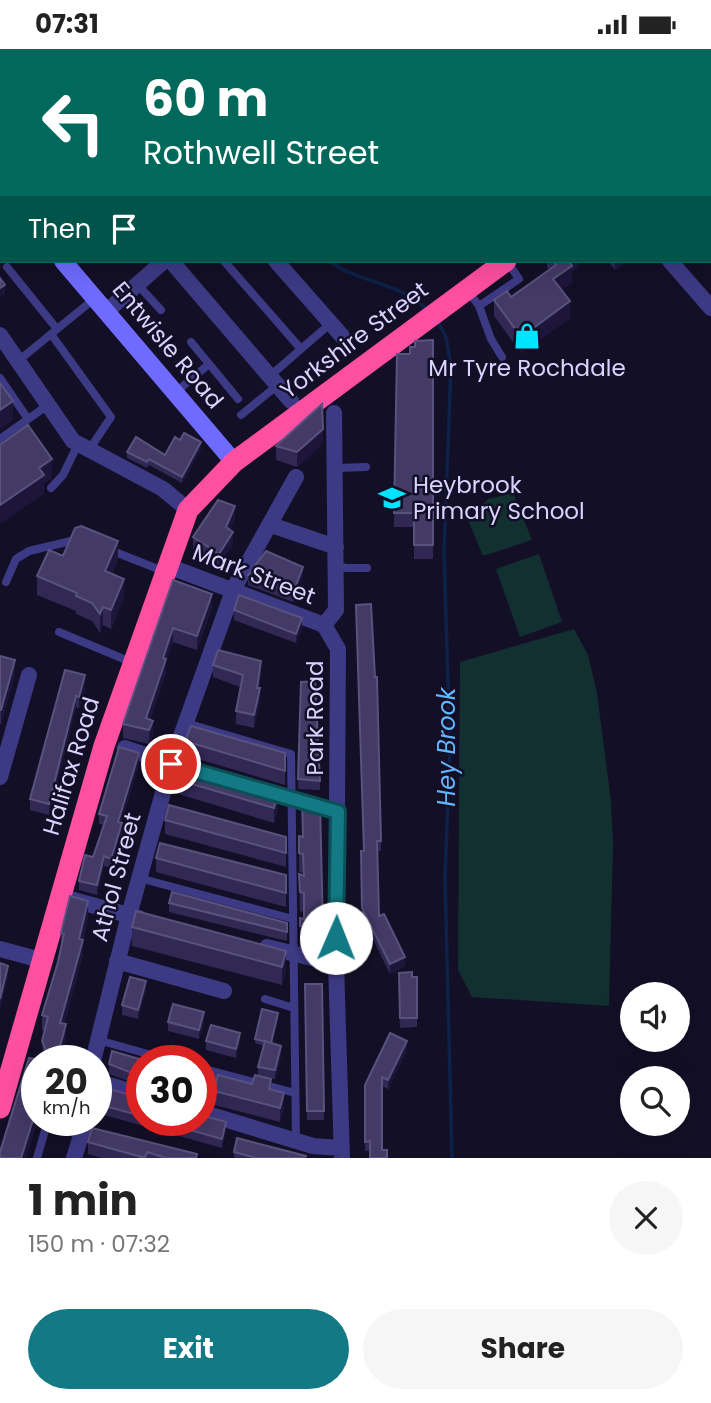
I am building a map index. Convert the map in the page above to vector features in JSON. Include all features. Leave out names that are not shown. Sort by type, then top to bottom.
[{"type":"highway","name":"Yorkshire Street","points":[[234,461],[326,397],[465,288],[504,263]]},
{"type":"highway","name":"Halifax Road","points":[[0,1108],[59,896],[131,662],[188,510],[234,461]]},
{"type":"main road","name":"Entwisle Road","points":[[65,263],[234,461]]},
{"type":"street","points":[[101,304],[137,284],[162,263]]},
{"type":"street","points":[[173,263],[291,401]]},
{"type":"street","points":[[278,263],[335,320],[342,336]]},
{"type":"street","points":[[672,263],[711,308]]},
{"type":"street","points":[[1,337],[48,405],[84,447],[163,489],[188,510]]},
{"type":"street","points":[[324,625],[336,610],[334,413]]},
{"type":"street","name":"Athol Street","points":[[97,1045],[139,878],[156,843],[166,804],[171,764],[234,588],[296,477]]},
{"type":"street","points":[[271,524],[336,547]]},
{"type":"street","name":"Mark Street","points":[[167,569],[234,588],[324,625]]},
{"type":"street","name":"Park Road","points":[[324,625],[333,636],[338,649],[336,964],[342,1153]]},
{"type":"street","points":[[1,769],[29,675]]},
{"type":"street","points":[[125,748],[198,772]]},
{"type":"street","points":[[238,783],[338,812]]},
{"type":"street","points":[[59,896],[154,921]]},
{"type":"street","points":[[255,945],[336,964]]},
{"type":"street","points":[[0,949],[41,960]]},
{"type":"street","points":[[117,961],[224,991]]},
{"type":"street","points":[[217,1117],[342,1153]]},
{"type":"street","points":[[77,1157],[82,1136]]},
{"type":"lane","points":[[226,263],[301,349]]},
{"type":"lane","points":[[479,306],[519,279],[508,263]]},
{"type":"lane","points":[[6,267],[54,332],[111,418],[51,488]]},
{"type":"lane","points":[[137,284],[161,310]]},
{"type":"lane","points":[[465,288],[479,306],[491,339],[502,357]]},
{"type":"lane","points":[[18,361],[54,332],[101,304]]},
{"type":"lane","points":[[241,415],[301,349],[335,320]]},
{"type":"lane","points":[[191,342],[238,399]]},
{"type":"lane","points":[[176,392],[209,364]]},
{"type":"lane","points":[[0,378],[28,419]]},
{"type":"lane","points":[[0,439],[48,405]]},
{"type":"lane","points":[[335,468],[366,467]]},
{"type":"lane","points":[[6,582],[16,559],[29,551],[82,538],[94,543]]},
{"type":"lane","points":[[106,548],[167,569]]},
{"type":"lane","points":[[336,565],[367,568]]},
{"type":"lane","points":[[58,632],[131,662]]},
{"type":"lane","points":[[186,723],[291,754],[292,840],[286,878],[293,919],[296,1140]]},
{"type":"lane","points":[[279,836],[292,840]]},
{"type":"lane","points":[[139,878],[293,919]]},
{"type":"lane","points":[[265,999],[294,1008]]},
{"type":"lane","points":[[98,1040],[126,1048]]},
{"type":"lane","points":[[217,1073],[295,1093]]},
{"type":"lane","points":[[37,1158],[43,1136]]},
{"type":"green space","points":[[513,493],[532,540],[483,556],[468,520],[488,499]]},
{"type":"green space","points":[[539,554],[562,622],[520,637],[496,569]]},
{"type":"green space","points":[[574,629],[588,655],[597,693],[611,801],[613,845],[609,1006],[472,997],[458,970],[460,662]]},
{"type":"building","points":[[555,263],[570,263],[572,266],[553,279],[570,301],[521,337],[494,300],[507,291],[511,297],[556,265]]},
{"type":"building","points":[[433,340],[433,545],[414,545],[414,513],[394,513],[397,354],[410,354],[410,347],[415,347],[415,341]]},
{"type":"building","points":[[0,383],[13,401],[0,410]]},
{"type":"building","points":[[322,404],[323,429],[297,452],[276,446]]},
{"type":"building","points":[[28,425],[52,459],[39,468],[44,475],[0,505],[0,445]]},
{"type":"building","points":[[184,433],[201,442],[182,477],[149,459],[147,462],[127,452],[136,437],[165,455],[175,437],[180,440]]},
{"type":"building","points":[[218,500],[235,506],[226,527],[233,532],[219,554],[193,537]]},
{"type":"building","points":[[81,526],[118,541],[105,571],[124,579],[111,610],[103,607],[100,614],[92,603],[76,596],[77,593],[37,576],[49,550],[63,556],[75,528]]},
{"type":"building","points":[[266,551],[303,567],[293,593],[248,575]]},
{"type":"building","points":[[173,580],[212,594],[197,636],[173,628],[163,658],[166,659],[146,718],[153,721],[149,730],[123,724]]},
{"type":"building","points":[[239,595],[302,618],[296,634],[234,610]]},
{"type":"building","points":[[371,604],[377,677],[381,841],[377,841],[379,916],[384,914],[405,957],[390,964],[362,908],[361,851],[364,851],[356,605]]},
{"type":"building","points":[[218,650],[261,661],[257,688],[260,688],[254,715],[236,711],[243,675],[213,665]]},
{"type":"building","points":[[0,656],[15,660],[1,710],[0,710]]},
{"type":"building","points":[[65,670],[85,675],[79,697],[76,696],[49,804],[30,799]]},
{"type":"building","points":[[315,681],[320,781],[298,779],[301,682]]},
{"type":"building","points":[[191,726],[285,753],[285,771],[185,741]]},
{"type":"building","points":[[119,747],[139,753],[118,822],[122,823],[111,859],[104,856],[97,885],[79,881],[85,855],[93,857],[107,816],[99,814]]},
{"type":"building","points":[[179,764],[278,793],[274,808],[175,779]]},
{"type":"building","points":[[302,797],[320,803],[323,931],[300,926],[300,918],[304,919],[304,893],[300,892],[299,874],[304,876],[303,854],[299,853],[299,836],[303,837]]},
{"type":"building","points":[[169,805],[286,837],[286,853],[165,820]]},
{"type":"building","points":[[160,843],[286,875],[286,893],[156,858]]},
{"type":"building","points":[[172,892],[287,923],[287,932],[169,903]]},
{"type":"building","points":[[70,896],[88,901],[79,939],[83,940],[60,1023],[66,1024],[60,1045],[44,1045],[42,1041],[48,1017],[42,1015],[58,962],[64,934],[61,933]]},
{"type":"building","points":[[136,911],[286,951],[282,967],[132,927]]},
{"type":"building","points":[[0,963],[8,966],[0,999]]},
{"type":"building","points":[[412,972],[412,977],[417,977],[417,1018],[400,1018],[399,973]]},
{"type":"building","points":[[130,977],[146,981],[138,1010],[122,1005]]},
{"type":"building","points":[[305,984],[322,984],[324,1111],[307,1111]]},
{"type":"building","points":[[173,1004],[204,1012],[199,1030],[168,1022]]},
{"type":"building","points":[[262,1009],[278,1013],[271,1043],[255,1039]]},
{"type":"building","points":[[211,1025],[240,1033],[236,1049],[206,1041]]},
{"type":"building","points":[[390,1033],[407,1041],[388,1080],[382,1077],[382,1150],[387,1150],[387,1158],[370,1158],[370,1141],[365,1142],[365,1085]]},
{"type":"building","points":[[265,1041],[281,1046],[275,1070],[258,1067]]},
{"type":"building","points":[[112,1051],[126,1055],[126,1071],[112,1065]]},
{"type":"building","points":[[218,1075],[252,1084],[255,1075],[271,1079],[269,1089],[284,1093],[280,1108],[217,1092]]},
{"type":"building","points":[[21,1084],[21,1136],[28,1136],[21,1158],[0,1158]]},
{"type":"building","points":[[112,1090],[126,1094],[126,1112],[112,1108]]},
{"type":"building","points":[[217,1119],[226,1122],[222,1139],[211,1136],[217,1136]]},
{"type":"building","points":[[112,1133],[197,1154],[196,1158],[166,1158],[147,1152],[145,1158],[88,1142],[90,1136],[112,1136]]},
{"type":"building","points":[[237,1138],[306,1156],[256,1158],[234,1152]]},
{"type":"waterway","name":"Hey Brook","points":[[332,263],[353,274],[404,293],[426,309]]},
{"type":"waterway","name":"Hey Brook","points":[[437,320],[446,337],[451,366],[444,552],[450,748],[445,877],[452,1158]]},
{"type":"place","name":"Mr Tyre Rochdale","points":[[527,336]]},
{"type":"place","name":"Heybrook Primary School","points":[[392,498]]},
{"type":"route","points":[[171,764],[338,812],[336,938]]}]
